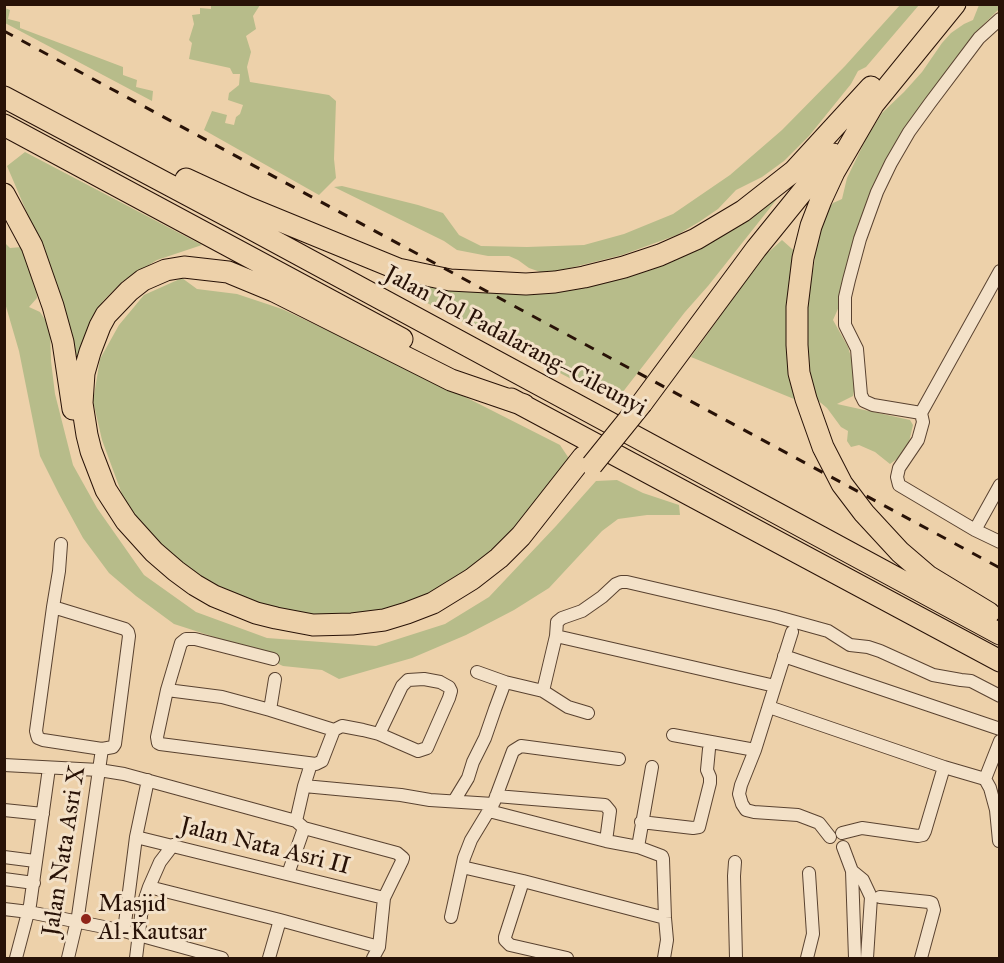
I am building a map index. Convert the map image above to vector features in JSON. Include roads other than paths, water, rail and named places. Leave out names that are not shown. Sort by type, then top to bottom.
[{"type":"highway","points":[[524,405],[452,380],[274,291],[228,272],[184,267],[166,270],[143,280],[106,315],[90,352],[84,373],[82,403],[91,451],[106,490],[126,521],[154,552],[185,578],[214,596],[256,613],[313,625],[384,620],[433,603],[472,579],[499,558],[587,461],[756,249],[940,4]]},
{"type":"highway","points":[[105,151],[178,175],[249,208],[398,269],[450,280],[493,283],[535,283],[584,277],[660,255],[696,239],[742,211],[794,171],[872,96],[955,4]]},
{"type":"highway","points":[[872,96],[820,200],[803,258],[796,307],[797,345],[802,382],[823,447],[842,484],[864,513],[900,552],[928,576],[999,620]]},
{"type":"highway","name":"Jalan Tol Padalarang–Cileunyi","points":[[4,97],[999,634]]},
{"type":"highway","points":[[4,124],[999,661]]},
{"type":"highway","points":[[4,194],[32,246],[49,296],[63,342],[74,414],[94,482],[108,508],[128,536],[160,567],[182,585],[226,609],[270,624],[307,631],[342,632],[390,625],[413,618],[445,604],[480,583],[512,558],[549,517],[587,461]]},
{"type":"street","points":[[921,413],[873,405],[864,401],[861,395],[856,344],[845,325],[845,297],[860,239],[891,163],[909,132],[930,103],[979,38],[999,19]]},
{"type":"street","points":[[999,271],[921,413],[923,422],[918,440],[898,468],[897,477],[899,485],[999,542]]},
{"type":"street","points":[[975,530],[999,485]]},
{"type":"street","points":[[53,607],[125,629],[128,632],[116,744],[113,747],[102,749],[43,740],[37,735],[53,607],[59,571],[61,544]]},
{"type":"street","points":[[543,691],[556,636],[557,622],[582,611],[616,584],[627,582],[828,631],[850,645],[880,651],[933,675],[971,681],[999,696]]},
{"type":"street","points":[[792,632],[739,794],[746,810],[798,815],[819,823],[836,835],[845,837],[846,842],[843,847],[852,871],[855,958]]},
{"type":"street","points":[[556,636],[776,686]]},
{"type":"street","points":[[273,659],[195,639],[186,639],[181,643],[167,690],[157,741],[160,744],[316,764],[322,761],[334,730],[342,726],[379,734],[418,751],[427,748],[449,698],[451,692],[448,687],[440,682],[424,678],[408,680],[402,686],[379,734]]},
{"type":"street","points":[[784,656],[999,729]]},
{"type":"street","points":[[477,672],[505,682],[543,691],[568,707],[588,712]]},
{"type":"street","points":[[270,710],[275,678]]},
{"type":"street","points":[[454,801],[468,778],[505,682]]},
{"type":"street","points":[[167,690],[222,697],[334,730]]},
{"type":"street","points":[[769,707],[944,767],[986,779]]},
{"type":"street","points":[[674,735],[755,750]]},
{"type":"street","points":[[999,741],[986,779],[996,810],[999,841]]},
{"type":"street","points":[[451,916],[462,867],[471,840],[493,804],[513,751],[521,746],[619,759]]},
{"type":"street","name":"Jalan Nata Asri X","points":[[68,958],[76,922],[102,749]]},
{"type":"street","points":[[641,822],[699,827],[710,783],[707,770],[709,749]]},
{"type":"street","points":[[288,874],[300,825],[304,786],[311,764]]},
{"type":"street","points":[[4,765],[99,770],[148,780],[397,853],[401,855],[402,861],[384,898],[376,953],[280,920],[149,887]]},
{"type":"street","points":[[638,847],[652,766]]},
{"type":"street","points":[[836,835],[862,828],[923,835],[944,767]]},
{"type":"street","points":[[16,958],[29,912],[49,768]]},
{"type":"street","points":[[124,931],[136,837],[148,780]]},
{"type":"street","points":[[304,786],[430,800],[493,804],[605,805],[610,811],[606,841]]},
{"type":"street","points":[[493,804],[606,841],[638,847],[662,856],[667,940],[664,958]]},
{"type":"street","points":[[4,810],[43,814]]},
{"type":"street","name":"Jalan Nata Asri II","points":[[136,837],[384,898]]},
{"type":"street","points":[[136,958],[142,908],[160,862],[172,845]]},
{"type":"street","points":[[4,857],[35,861]]},
{"type":"street","points":[[735,862],[735,958]]},
{"type":"street","points":[[462,867],[665,918]]},
{"type":"street","points":[[852,871],[863,880],[871,897],[867,958]]},
{"type":"street","points":[[807,958],[813,934],[809,873]]},
{"type":"street","points":[[4,879],[34,883]]},
{"type":"street","points":[[523,881],[504,937],[505,940],[510,945],[567,958]]},
{"type":"street","points":[[880,897],[929,902],[933,905],[934,910],[921,958]]},
{"type":"street","points":[[4,909],[124,931],[200,956],[222,958]]},
{"type":"street","points":[[269,958],[280,920]]},
{"type":"railway","points":[[4,31],[1000,568]]},
{"type":"place","name":"Masjid Al-Kautsar","points":[[86,919]]}]
